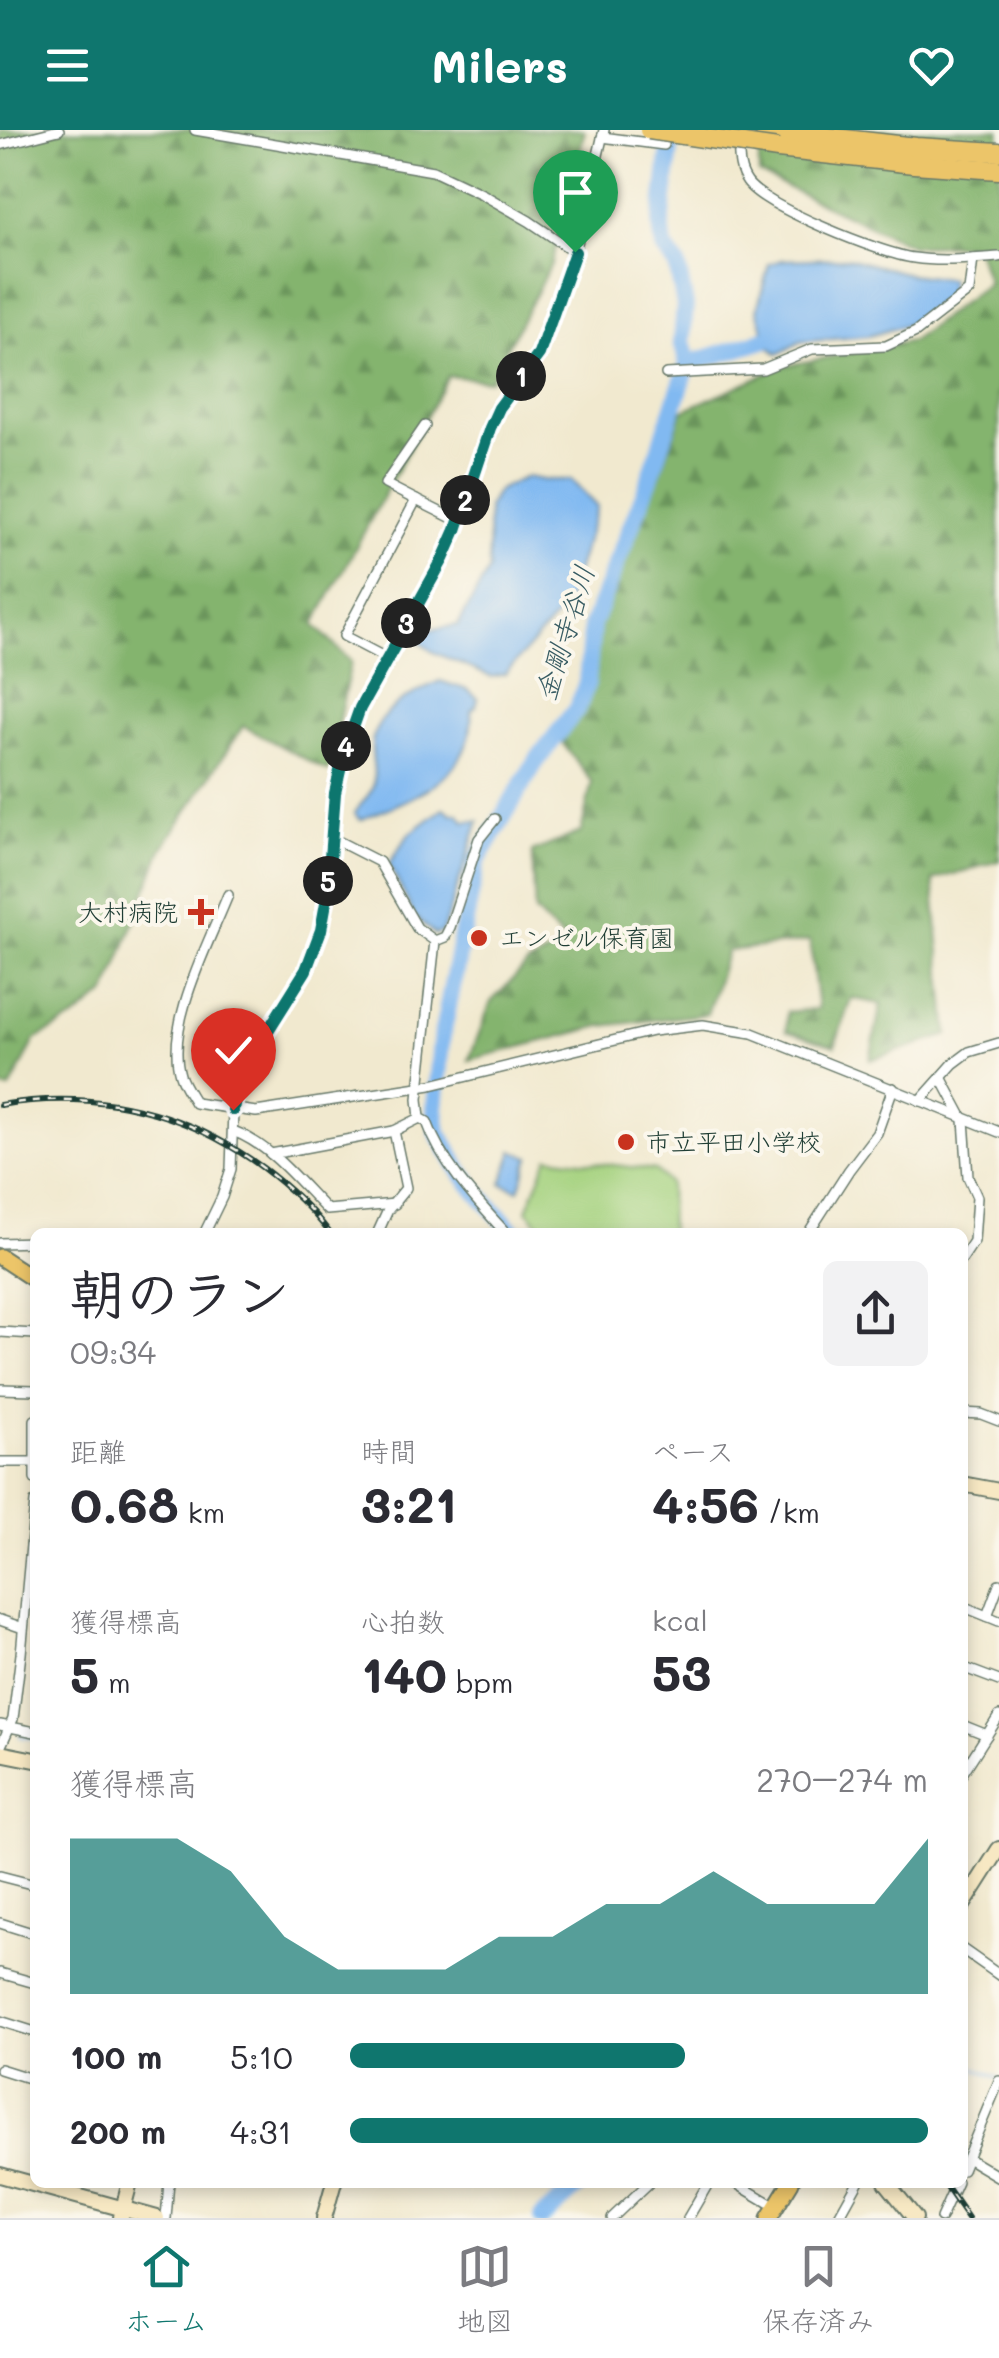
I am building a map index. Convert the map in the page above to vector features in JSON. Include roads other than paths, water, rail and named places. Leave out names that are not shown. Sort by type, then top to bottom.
[{"type":"highway","points":[[649,130],[916,148],[999,149]]},
{"type":"highway","points":[[775,137],[914,164],[999,170]]},
{"type":"main road","points":[[0,1258],[30,1277]]},
{"type":"main road","points":[[772,2212],[786,2188]]},
{"type":"street","points":[[0,145],[59,130]]},
{"type":"street","points":[[195,130],[432,171],[498,203],[575,252]]},
{"type":"street","points":[[207,1228],[231,1168],[238,1082],[306,970],[316,943],[327,897],[335,793],[360,708],[443,559],[499,408],[539,354],[575,252],[603,134],[664,145],[664,130]]},
{"type":"street","points":[[736,130],[739,167],[748,184],[760,197],[788,212],[895,255],[919,259],[999,257]]},
{"type":"street","points":[[666,374],[763,369],[812,349],[886,346],[916,332],[969,291],[973,259]]},
{"type":"street","points":[[425,426],[385,484],[458,521]]},
{"type":"street","points":[[386,658],[344,636],[416,500]]},
{"type":"street","points":[[435,940],[445,936],[450,927],[479,839],[494,819]]},
{"type":"street","points":[[332,838],[379,862],[417,928],[435,940]]},
{"type":"street","points":[[228,895],[185,1001],[178,1029],[178,1064],[195,1103],[256,1112],[420,1087],[653,1031],[704,1025],[752,1034],[999,1132]]},
{"type":"street","points":[[420,1118],[418,1099],[435,940]]},
{"type":"street","points":[[920,1101],[970,1052],[999,1044]]},
{"type":"street","points":[[942,1080],[964,1120],[968,1178],[977,1197],[974,1241],[968,1250]]},
{"type":"street","points":[[813,1228],[877,1133],[893,1088]]},
{"type":"street","points":[[271,1154],[394,1132],[420,1118]]},
{"type":"street","points":[[420,1118],[427,1122],[446,1159],[502,1228]]},
{"type":"street","points":[[233,1132],[271,1154],[327,1210],[395,1204]]},
{"type":"street","points":[[380,1228],[388,1210],[406,1188],[394,1132]]},
{"type":"street","points":[[0,1243],[30,1242]]},
{"type":"street","points":[[0,1332],[30,1334]]},
{"type":"street","points":[[0,1390],[30,1390]]},
{"type":"street","points":[[968,1413],[999,1421]]},
{"type":"street","points":[[0,1462],[30,1462]]},
{"type":"street","points":[[968,1485],[999,1491]]},
{"type":"street","points":[[30,1554],[13,1719],[5,1726],[0,1750],[30,1759]]},
{"type":"street","points":[[987,1616],[999,1584]]},
{"type":"street","points":[[968,1608],[999,1621]]},
{"type":"street","points":[[0,1620],[23,1628]]},
{"type":"street","points":[[968,1669],[999,1681]]},
{"type":"street","points":[[968,1765],[999,1716]]},
{"type":"street","points":[[5,1726],[30,1731]]},
{"type":"street","points":[[968,1728],[987,1735]]},
{"type":"street","points":[[968,1898],[999,1849]]},
{"type":"street","points":[[0,1876],[30,1884]]},
{"type":"street","points":[[0,1923],[30,1932]]},
{"type":"street","points":[[968,1954],[999,1975]]},
{"type":"street","points":[[0,1973],[30,1982]]},
{"type":"street","points":[[0,2021],[30,2030]]},
{"type":"street","points":[[0,2069],[30,2078]]},
{"type":"street","points":[[999,2081],[968,2158],[999,2177]]},
{"type":"street","points":[[0,2174],[30,2184]]},
{"type":"street","points":[[43,2188],[122,2214],[157,2218]]},
{"type":"street","points":[[122,2214],[128,2188]]},
{"type":"street","points":[[166,2218],[168,2188]]},
{"type":"street","points":[[324,2218],[332,2188]]},
{"type":"street","points":[[612,2218],[644,2188]]},
{"type":"street","points":[[688,2218],[706,2188]]},
{"type":"street","points":[[742,2188],[772,2212]]},
{"type":"street","points":[[838,2218],[855,2188]]},
{"type":"street","points":[[889,2188],[901,2211],[915,2218]]},
{"type":"street","points":[[942,2218],[954,2188]]},
{"type":"water","points":[[847,258],[909,274],[950,279],[949,295],[913,323],[869,336],[800,342],[778,354],[769,347],[757,310],[769,264]]},
{"type":"water","points":[[526,477],[571,480],[597,507],[565,607],[505,674],[491,677],[433,652],[418,641],[430,630],[458,625],[489,570],[488,507],[498,490]]},
{"type":"water","points":[[440,681],[468,690],[478,699],[471,711],[470,734],[463,753],[436,783],[360,820],[354,813],[373,786],[372,744],[377,727],[400,702]]},
{"type":"water","points":[[444,808],[458,813],[464,821],[479,821],[444,927],[435,935],[415,917],[389,864],[409,834]]},
{"type":"water","points":[[513,1151],[530,1157],[519,1190],[502,1184]]},
{"type":"waterway","name":"金剛寺谷川","points":[[510,1228],[459,1169],[438,1132],[435,1109],[441,1041],[477,861],[535,763],[578,707],[587,682],[592,625],[649,481],[688,364],[682,342],[685,305],[677,265],[664,248],[661,225],[672,130]]},
{"type":"waterway","points":[[688,364],[767,339]]},
{"type":"waterway","points":[[20,1736],[30,1737]]},
{"type":"waterway","points":[[968,2065],[998,2077]]},
{"type":"waterway","name":"金剛寺谷川","points":[[542,2218],[575,2188]]},
{"type":"railway","points":[[0,1105],[71,1100],[105,1103],[171,1118],[202,1131],[263,1168],[326,1228]]},
{"type":"railway","points":[[947,2188],[968,2218]]},
{"type":"place","name":"大村病院","points":[[201,912]]},
{"type":"place","name":"エンゼル保育園","points":[[479,938]]},
{"type":"place","name":"市立平田小学校","points":[[626,1142]]}]
